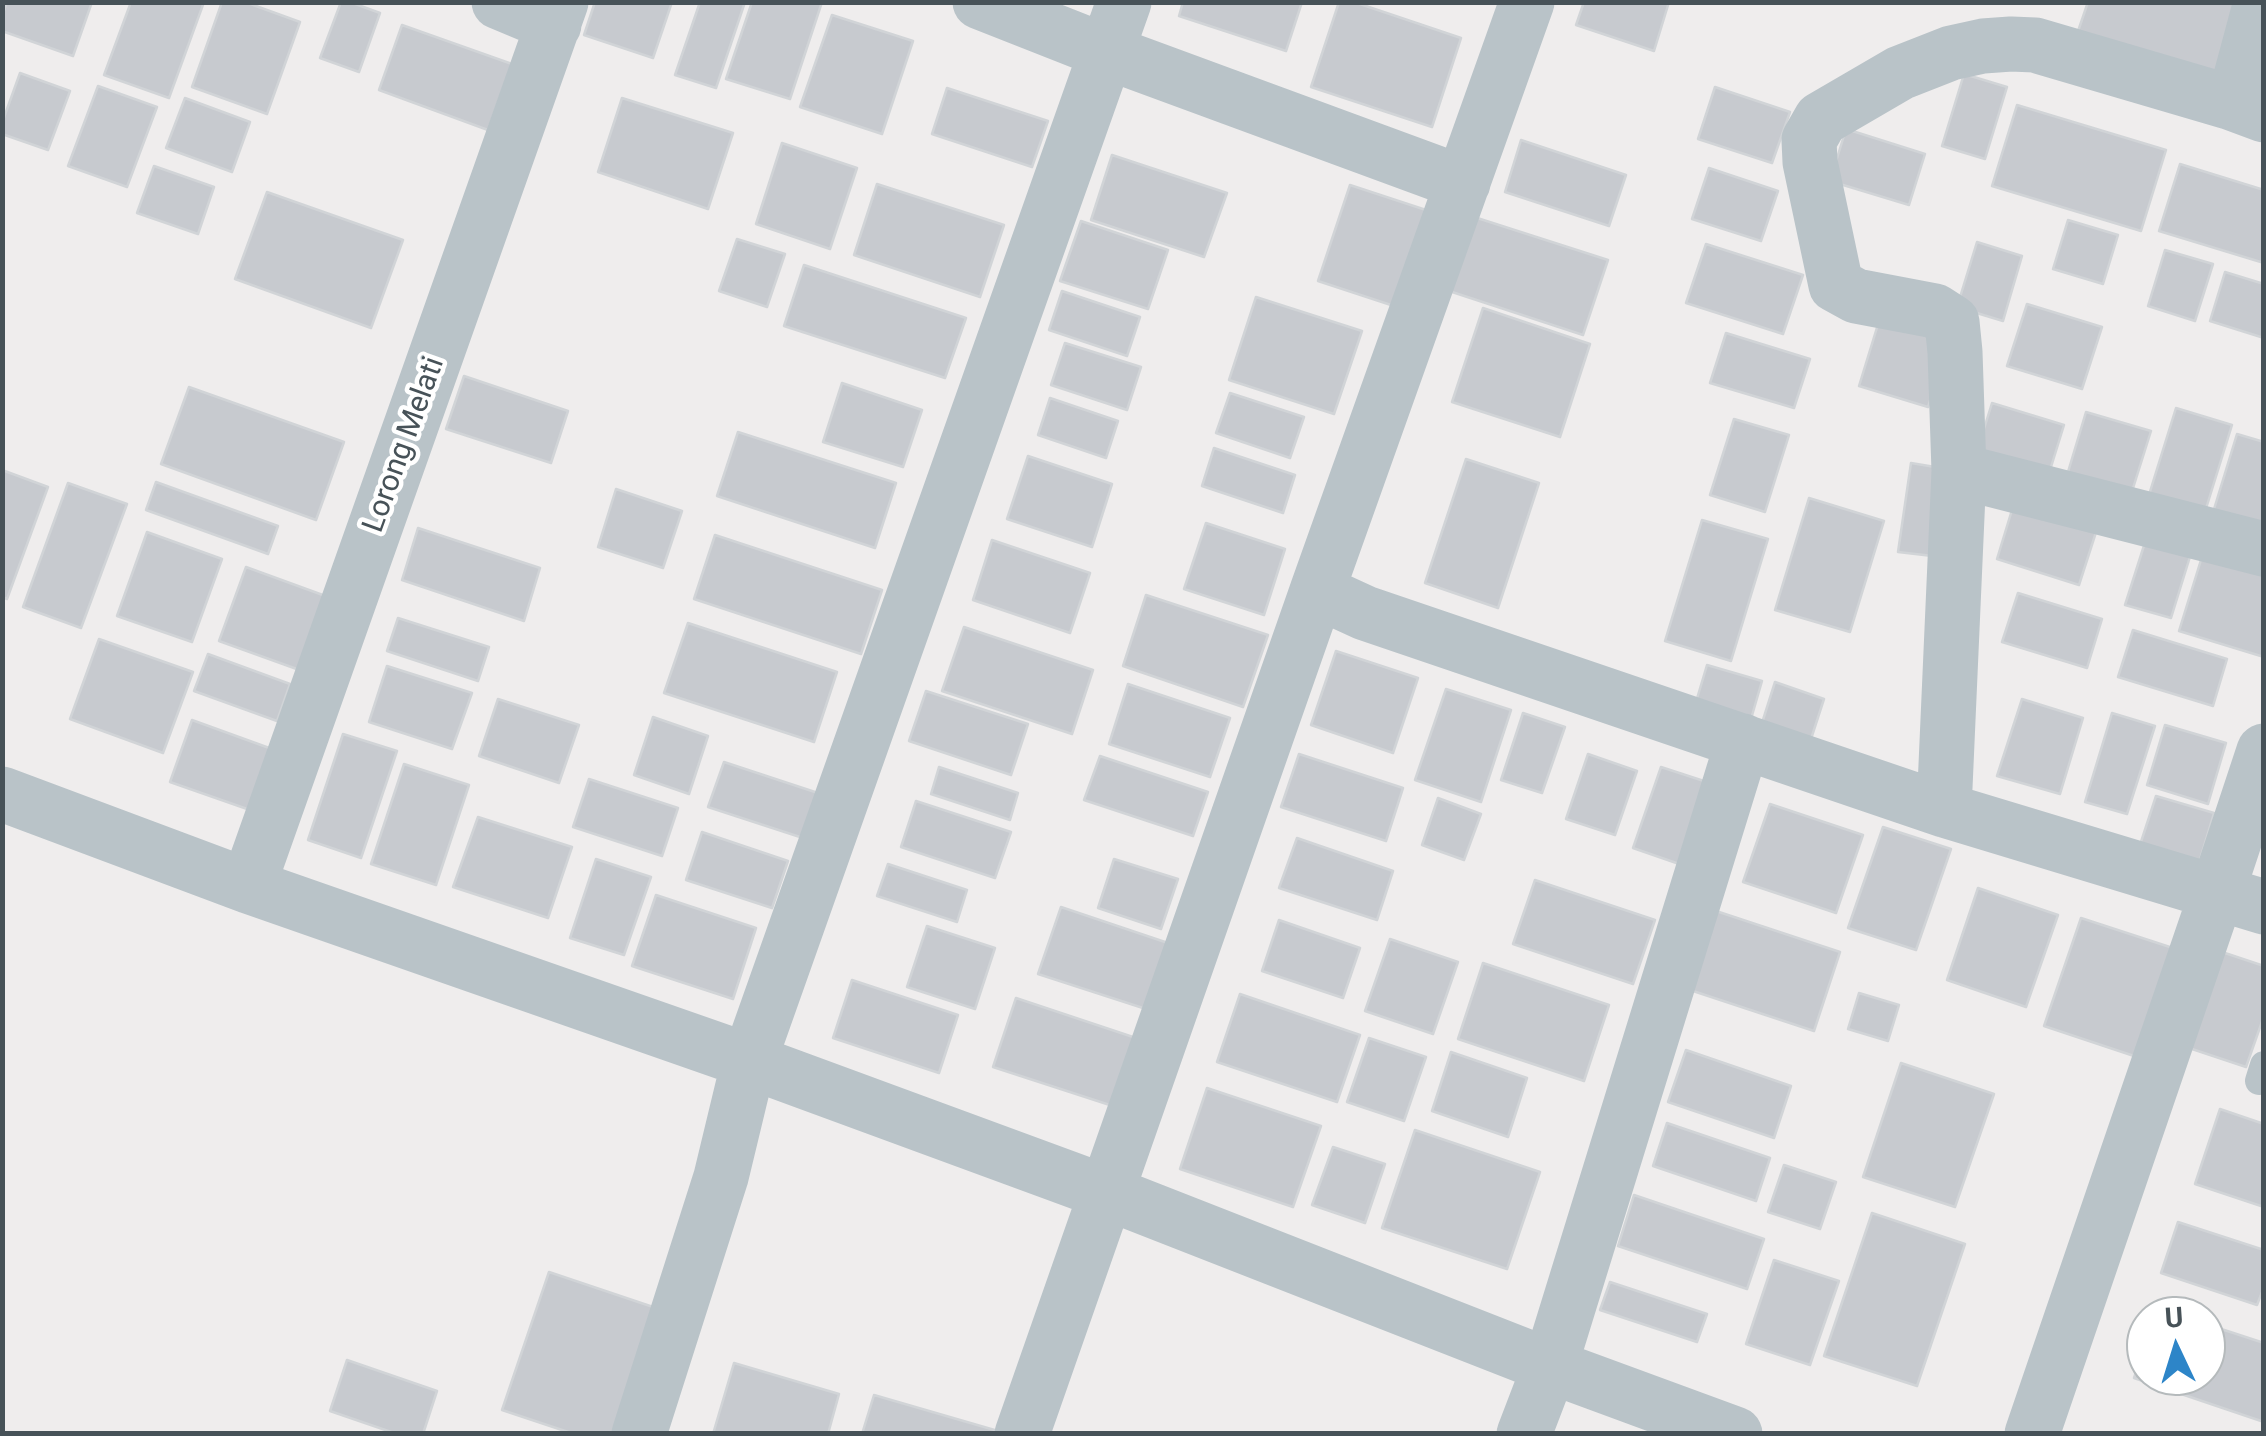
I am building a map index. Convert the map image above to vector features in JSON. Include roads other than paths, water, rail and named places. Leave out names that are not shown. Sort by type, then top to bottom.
[{"type":"street","points":[[498,2],[557,14]]},
{"type":"street","points":[[980,2],[1116,27],[1463,183]]},
{"type":"street","points":[[1022,1434],[1527,2]]},
{"type":"street","points":[[2246,109],[2239,84],[2260,2]]},
{"type":"street","name":"Lorong Melati","points":[[248,886],[557,14]]},
{"type":"street","points":[[1944,810],[1958,471],[1952,322],[1935,311],[1856,296],[1836,286],[1810,162],[1809,140],[1821,119],[1900,73],[2039,24],[2246,109]]},
{"type":"street","points":[[639,1434],[721,1177],[748,1060],[1116,27]]},
{"type":"street","points":[[1958,471],[2264,549]]},
{"type":"street","points":[[1318,591],[1365,613],[1944,810],[2240,900]]},
{"type":"street","points":[[1524,1434],[1550,1366],[1743,741]]},
{"type":"street","points":[[2032,1434],[2240,900],[2264,751]]},
{"type":"street","points":[[2,794],[248,886],[748,1060],[1108,1192],[1550,1366],[1735,1434]]}]
